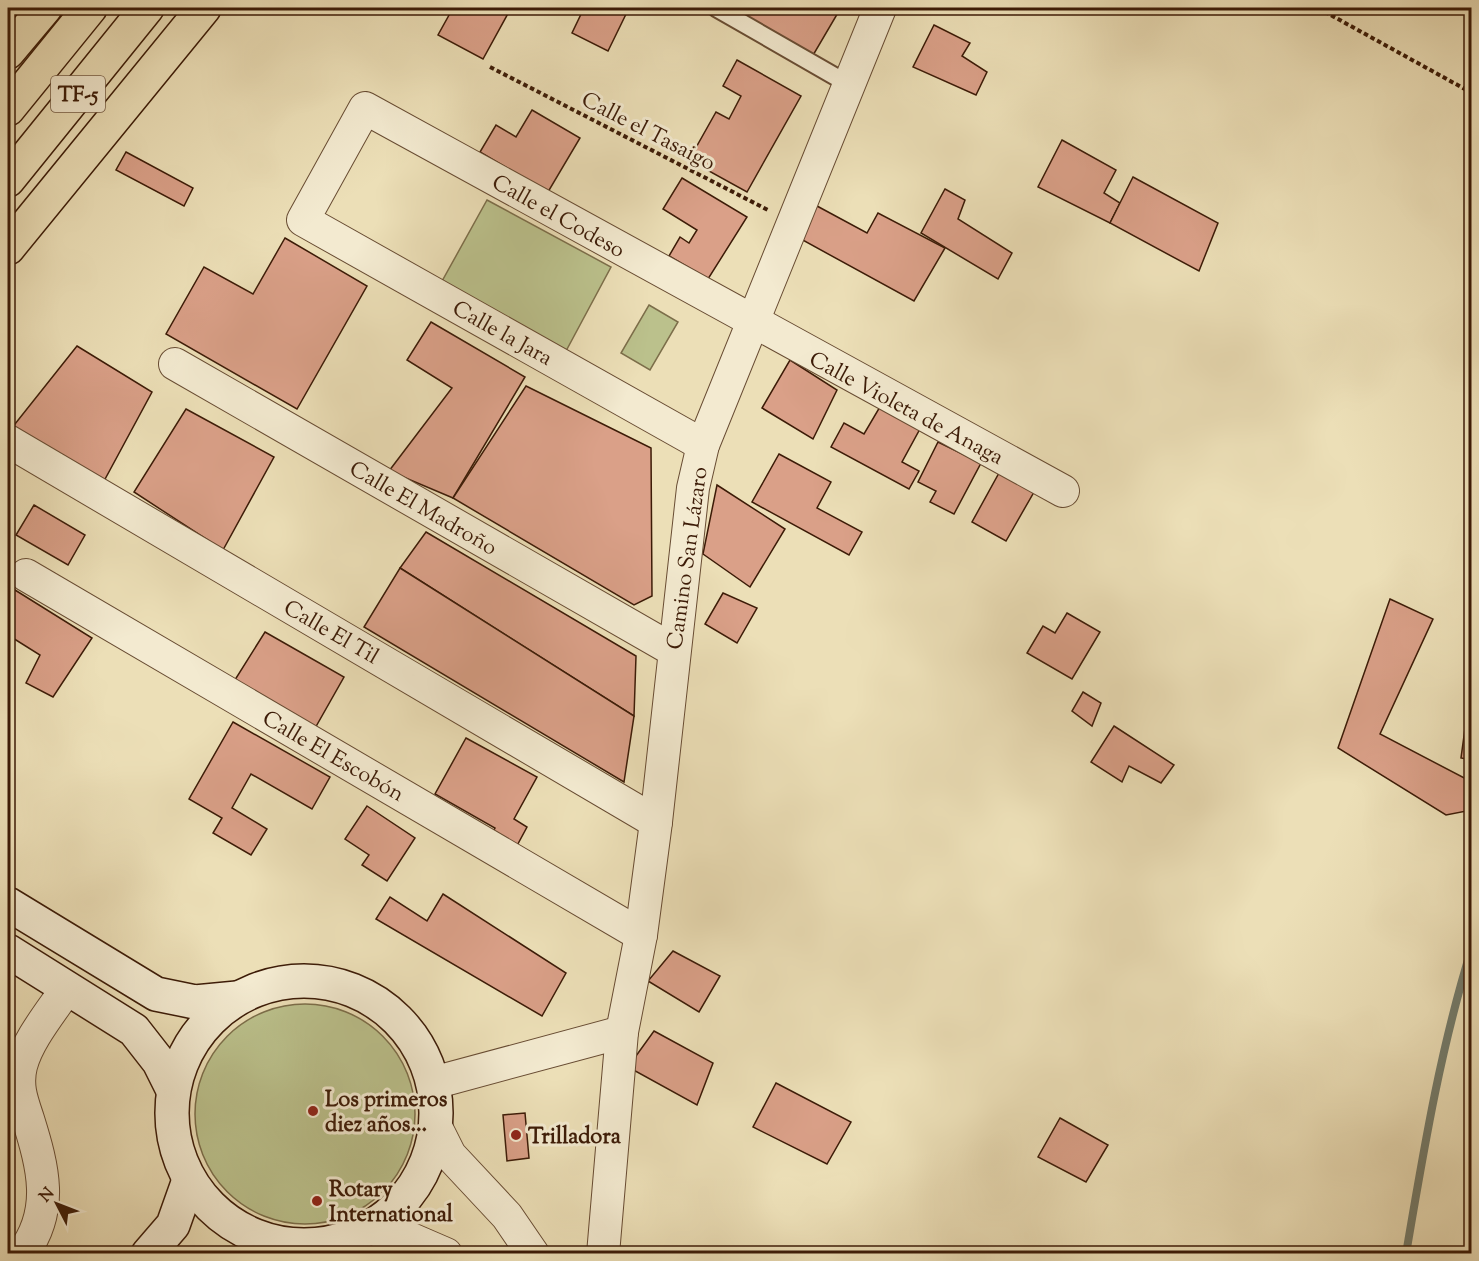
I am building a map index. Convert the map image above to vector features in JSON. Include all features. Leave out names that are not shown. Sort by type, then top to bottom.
[{"type":"highway","points":[[8,52],[45,8]]},
{"type":"highway","name":"TF-5","points":[[8,109],[90,8]]},
{"type":"highway","name":"TF-5","points":[[8,180],[147,8]]},
{"type":"highway","points":[[8,248],[204,8]]},
{"type":"main road","points":[[8,904],[156,994],[195,1002],[237,998]]},
{"type":"main road","points":[[8,951],[134,1030],[159,1062],[173,1090]]},
{"type":"main road","points":[[305,980],[340,985],[373,999],[400,1022],[421,1050],[433,1083],[436,1127],[425,1167],[402,1202],[369,1229],[341,1241],[272,1249],[227,1222],[206,1203],[189,1180],[176,1152],[171,1121],[173,1090],[181,1063],[195,1037],[214,1015],[237,998],[270,984],[305,980]]},
{"type":"main road","points":[[148,1254],[173,1225],[189,1180]]},
{"type":"street","name":"Camino San Lázaro","points":[[603,1254],[622,1032],[641,935],[656,822],[673,650],[693,488],[703,445],[880,8]]},
{"type":"street","name":"Calle la Jara","points":[[365,108],[303,220],[703,445]]},
{"type":"street","name":"Calle el Codeso","points":[[365,108],[752,322]]},
{"type":"street","name":"Calle Violeta de Anaga","points":[[752,322],[1063,491]]},
{"type":"street","name":"Calle El Madroño","points":[[175,364],[673,650]]},
{"type":"street","name":"Calle El Til","points":[[8,441],[656,822]]},
{"type":"street","name":"Calle El Escobón","points":[[26,575],[641,935]]},
{"type":"street","points":[[22,1254],[34,1238],[43,1215],[42,1162],[18,1088],[21,1065],[37,1033],[67,988]]},
{"type":"street","points":[[433,1083],[622,1032]]},
{"type":"street","points":[[436,1127],[450,1155],[507,1216],[533,1254]]},
{"type":"street","points":[[369,1229],[402,1235],[446,1254]]},
{"type":"lane","points":[[716,8],[849,85]]},
{"type":"path","points":[[1318,8],[1472,93]]},
{"type":"path","name":"Calle el Tasaigo","points":[[490,67],[793,223]]},
{"type":"green space","points":[[487,200],[611,267],[566,351],[441,283]]},
{"type":"green space","points":[[649,305],[678,322],[650,370],[621,353]]},
{"type":"green space","points":[[294,1004],[316,1004],[347,1012],[366,1022],[383,1036],[397,1053],[407,1072],[413,1092],[415,1114],[413,1136],[407,1156],[397,1175],[383,1192],[366,1206],[337,1220],[316,1224],[294,1224],[273,1220],[253,1211],[235,1199],[220,1184],[199,1146],[195,1125],[195,1103],[199,1082],[208,1062],[220,1044],[235,1029],[273,1008]]},
{"type":"building","points":[[453,8],[511,8],[483,59],[438,35]]},
{"type":"building","points":[[584,8],[629,8],[608,51],[572,33]]},
{"type":"building","points":[[727,8],[833,8],[839,11],[812,57]]},
{"type":"building","points":[[934,25],[970,43],[962,56],[987,72],[976,95],[913,67]]},
{"type":"building","points":[[737,60],[801,96],[747,192],[689,160],[716,112],[729,119],[741,96],[723,86]]},
{"type":"building","points":[[532,110],[580,138],[548,192],[480,152],[496,125],[516,137]]},
{"type":"building","points":[[1062,140],[1116,170],[1104,193],[1120,203],[1110,223],[1038,187]]},
{"type":"building","points":[[126,152],[193,188],[184,206],[116,170]]},
{"type":"building","points":[[1133,177],[1218,223],[1199,271],[1110,223]]},
{"type":"building","points":[[682,178],[747,217],[708,279],[669,256],[680,237],[689,243],[697,230],[663,209]]},
{"type":"building","points":[[945,189],[965,200],[958,219],[1012,253],[998,279],[921,233]]},
{"type":"building","points":[[817,206],[867,233],[878,213],[945,248],[914,301],[799,238]]},
{"type":"building","points":[[285,238],[367,286],[297,409],[166,334],[204,267],[253,294]]},
{"type":"building","points":[[431,322],[525,377],[453,498],[389,471],[452,388],[407,360]]},
{"type":"building","points":[[77,346],[152,392],[104,481],[11,429]]},
{"type":"building","points":[[790,360],[837,390],[813,439],[762,408]]},
{"type":"building","points":[[526,386],[651,448],[652,596],[634,605],[453,498]]},
{"type":"building","points":[[881,405],[921,427],[902,462],[919,471],[909,489],[831,447],[844,423],[864,434]]},
{"type":"building","points":[[186,409],[274,457],[223,550],[134,492]]},
{"type":"building","points":[[938,442],[981,463],[954,514],[930,502],[936,491],[918,482]]},
{"type":"building","points":[[779,454],[831,482],[817,508],[862,532],[849,555],[752,502]]},
{"type":"building","points":[[999,473],[1034,492],[1006,541],[972,522]]},
{"type":"building","points":[[717,485],[785,529],[750,587],[703,554]]},
{"type":"building","points":[[34,505],[85,535],[68,565],[16,535]]},
{"type":"building","points":[[426,532],[636,656],[634,716],[400,568]]},
{"type":"building","points":[[400,568],[634,716],[624,782],[364,627]]},
{"type":"building","points":[[15,590],[92,638],[53,697],[26,683],[40,655],[8,635],[8,607]]},
{"type":"building","points":[[723,593],[757,608],[737,643],[705,624]]},
{"type":"building","points":[[1390,599],[1433,619],[1380,734],[1472,782],[1472,810],[1446,815],[1338,748]]},
{"type":"building","points":[[1067,613],[1100,632],[1072,679],[1027,653],[1043,626],[1055,633]]},
{"type":"building","points":[[265,632],[344,677],[314,730],[233,683]]},
{"type":"building","points":[[1083,692],[1101,703],[1092,726],[1072,711]]},
{"type":"building","points":[[1467,714],[1472,715],[1472,760],[1461,758]]},
{"type":"building","points":[[233,722],[330,777],[312,809],[251,774],[232,808],[267,829],[251,855],[213,833],[222,818],[189,799]]},
{"type":"building","points":[[1114,726],[1174,765],[1161,783],[1129,766],[1122,782],[1091,762]]},
{"type":"building","points":[[466,738],[537,777],[514,819],[527,827],[513,853],[489,840],[495,828],[435,794]]},
{"type":"building","points":[[367,806],[415,838],[387,881],[362,865],[369,855],[345,839]]},
{"type":"building","points":[[443,894],[566,973],[542,1016],[376,919],[390,897],[427,921]]},
{"type":"building","points":[[673,951],[720,976],[699,1012],[648,981]]},
{"type":"building","points":[[654,1031],[713,1063],[697,1105],[628,1067]]},
{"type":"building","points":[[776,1083],[851,1122],[827,1164],[753,1127]]},
{"type":"building","points":[[525,1113],[529,1158],[507,1161],[503,1115]]},
{"type":"building","points":[[1060,1118],[1108,1145],[1086,1182],[1038,1157]]},
{"type":"waterway","points":[[1406,1254],[1442,1061],[1472,947]]},
{"type":"place","name":"Los primeros diez años...","points":[[313,1111]]},
{"type":"place","name":"Trilladora","points":[[516,1135]]},
{"type":"place","name":"Rotary International","points":[[317,1201]]}]
